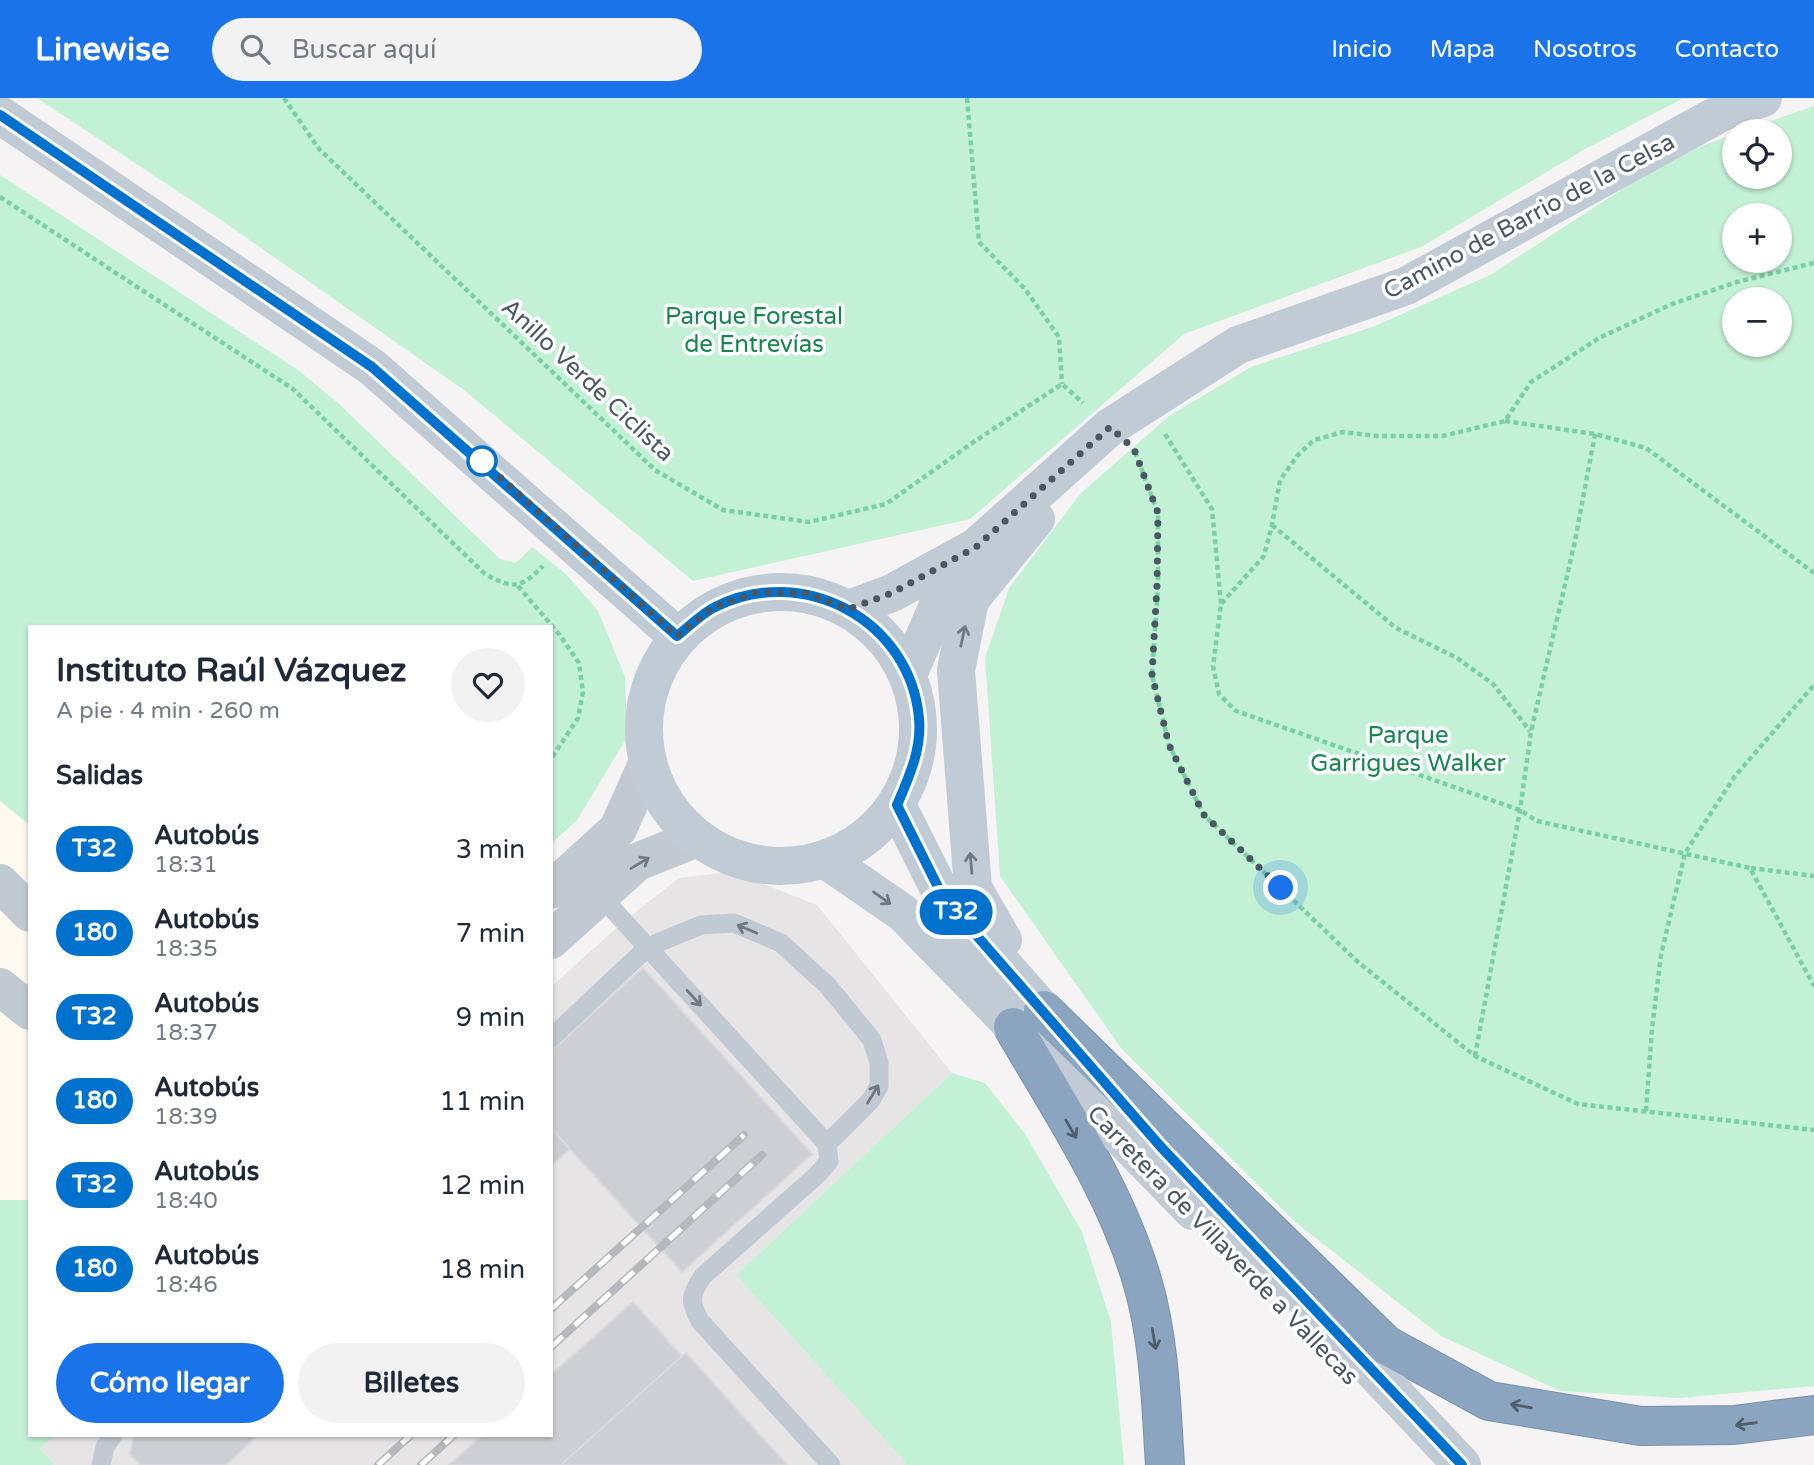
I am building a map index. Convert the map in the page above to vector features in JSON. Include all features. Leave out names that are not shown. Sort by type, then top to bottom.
[{"type":"highway","points":[[1028,1018],[1386,1345],[1489,1401],[1642,1426],[1734,1425],[1814,1415]]},
{"type":"highway","points":[[1028,1018],[1112,1199],[1144,1285],[1159,1370],[1165,1465]]},
{"type":"main road","name":"Camino de Barrio de la Celsa","points":[[849,609],[892,593],[976,547],[1110,427],[1238,345],[1406,286],[1728,109],[1763,98]]},
{"type":"main road","points":[[0,115],[372,367],[677,636]]},
{"type":"main road","name":"Camino de Barrio de la Celsa","points":[[1028,1018],[973,888],[956,670],[970,600],[1110,427]]},
{"type":"main road","name":"Camino de Barrio de la Celsa","points":[[908,675],[939,603],[976,547]]},
{"type":"main road","points":[[758,592],[805,593],[849,609],[884,637],[908,675],[919,719],[915,764],[897,805],[866,838],[826,860],[781,867],[737,860],[697,838],[666,805],[647,764],[642,719],[653,675],[677,636],[714,607],[758,592]]},
{"type":"main road","name":"Carretera de Villaverde a Vallecas","points":[[897,805],[943,897],[1028,1018],[1205,1223],[1430,1465]]},
{"type":"main road","name":"Carretera de Villaverde a Vallecas","points":[[826,860],[903,913],[1028,1018],[1161,1147],[1462,1465]]},
{"type":"street","points":[[553,936],[576,884],[618,830],[647,764]]},
{"type":"street","points":[[576,884],[697,838]]},
{"type":"street","points":[[0,883],[28,911]]},
{"type":"street","points":[[0,987],[28,1009]]},
{"type":"lane","points":[[576,884],[648,947],[827,1144],[829,1161],[817,1175],[703,1276],[694,1290],[692,1306],[701,1321],[831,1465]]},
{"type":"lane","points":[[553,1036],[648,947],[701,925],[734,923],[781,943],[828,986],[872,1040],[879,1063],[879,1086],[871,1100],[827,1144]]},
{"type":"lane","points":[[101,1465],[105,1447],[112,1437]]},
{"type":"path","name":"Anillo Verde Ciclista","points":[[284,98],[319,149],[655,470],[723,510],[809,522],[886,504],[1062,384]]},
{"type":"path","points":[[967,98],[979,242],[1025,289],[1059,337],[1062,384],[1134,449],[1158,513],[1152,675],[1169,745],[1204,815],[1358,962],[1475,1056],[1578,1104],[1814,1130]]},
{"type":"path","points":[[0,197],[293,389],[485,575],[505,585],[517,586],[536,573],[569,540]]},
{"type":"path","points":[[1505,421],[1531,382],[1599,338],[1672,304],[1737,282],[1814,263]]},
{"type":"path","points":[[1221,604],[1264,556],[1280,480],[1297,455],[1314,440],[1342,432],[1377,436],[1443,436],[1505,421],[1595,434],[1646,448],[1814,573]]},
{"type":"path","points":[[1163,430],[1212,509],[1221,604],[1213,666],[1219,694],[1236,711],[1520,810],[1538,821],[1750,868],[1814,876]]},
{"type":"path","points":[[1475,1056],[1520,810],[1531,732],[1575,541],[1595,434]]},
{"type":"path","points":[[1272,525],[1396,628],[1457,658],[1493,684],[1531,732]]},
{"type":"path","points":[[517,586],[551,625]]},
{"type":"path","points":[[553,627],[579,663],[583,692],[578,718],[553,756]]},
{"type":"path","points":[[1646,1111],[1661,955],[1685,853],[1735,776],[1814,685]]},
{"type":"path","points":[[1750,868],[1814,986]]},
{"type":"shaded area","points":[[0,801],[28,823],[28,1200],[0,1200]]},
{"type":"shaded area","points":[[721,873],[761,883],[817,905],[952,1073],[736,1275],[905,1465],[55,1465],[40,1449],[53,1437],[553,1437],[553,985],[623,922],[679,878]]},
{"type":"green space","name":"Parque Forestal de Entrevías","points":[[37,98],[1684,98],[1585,149],[1421,247],[1184,334],[970,519],[693,581],[464,390],[224,222]]},
{"type":"green space","name":"Parque Garrigues Walker","points":[[1814,106],[1814,1386],[1678,1398],[1560,1391],[1441,1336],[1294,1221],[1121,1048],[1000,876],[985,658],[1009,588],[1081,493],[1169,416],[1251,367],[1375,326],[1490,275],[1670,158],[1722,138],[1722,189],[1792,189],[1792,119],[1777,119]]},
{"type":"green space","points":[[0,175],[298,370],[338,403],[500,559],[516,563],[532,547],[566,574],[598,611],[625,677],[627,737],[577,820],[553,842],[553,625],[28,625],[28,823],[0,801]]},
{"type":"green space","points":[[952,1073],[985,1083],[1025,1134],[1082,1232],[1111,1322],[1124,1465],[905,1465],[736,1275]]},
{"type":"green space","points":[[0,1200],[28,1200],[28,1437],[53,1437],[40,1449],[55,1465],[0,1465]]},
{"type":"building","points":[[643,968],[812,1154],[682,1272],[553,1130],[553,1049]]},
{"type":"building","points":[[553,1130],[570,1149],[553,1164]]},
{"type":"building","points":[[633,1302],[682,1356],[561,1465],[449,1465],[481,1437],[553,1437],[553,1373]]},
{"type":"building","points":[[686,1353],[787,1465],[561,1465],[682,1356]]},
{"type":"building","points":[[134,1437],[256,1437],[226,1465],[140,1465],[130,1454]]},
{"type":"railway","points":[[553,1307],[744,1135]]},
{"type":"railway","points":[[553,1345],[762,1155]]},
{"type":"railway","points":[[378,1465],[409,1437]]},
{"type":"railway","points":[[421,1465],[452,1437]]},
{"type":"bus line","name":"T32","points":[[0,115],[372,367],[677,636],[714,607],[758,592],[805,593],[849,609],[884,637],[908,675],[919,719],[915,764],[897,805],[943,897],[1161,1147],[1462,1465]]},
{"type":"route","points":[[482,461],[677,636],[714,607],[758,592],[805,593],[849,609],[892,593],[976,547],[1110,427],[1134,449],[1158,513],[1152,675],[1169,745],[1204,815],[1281,888]]}]
